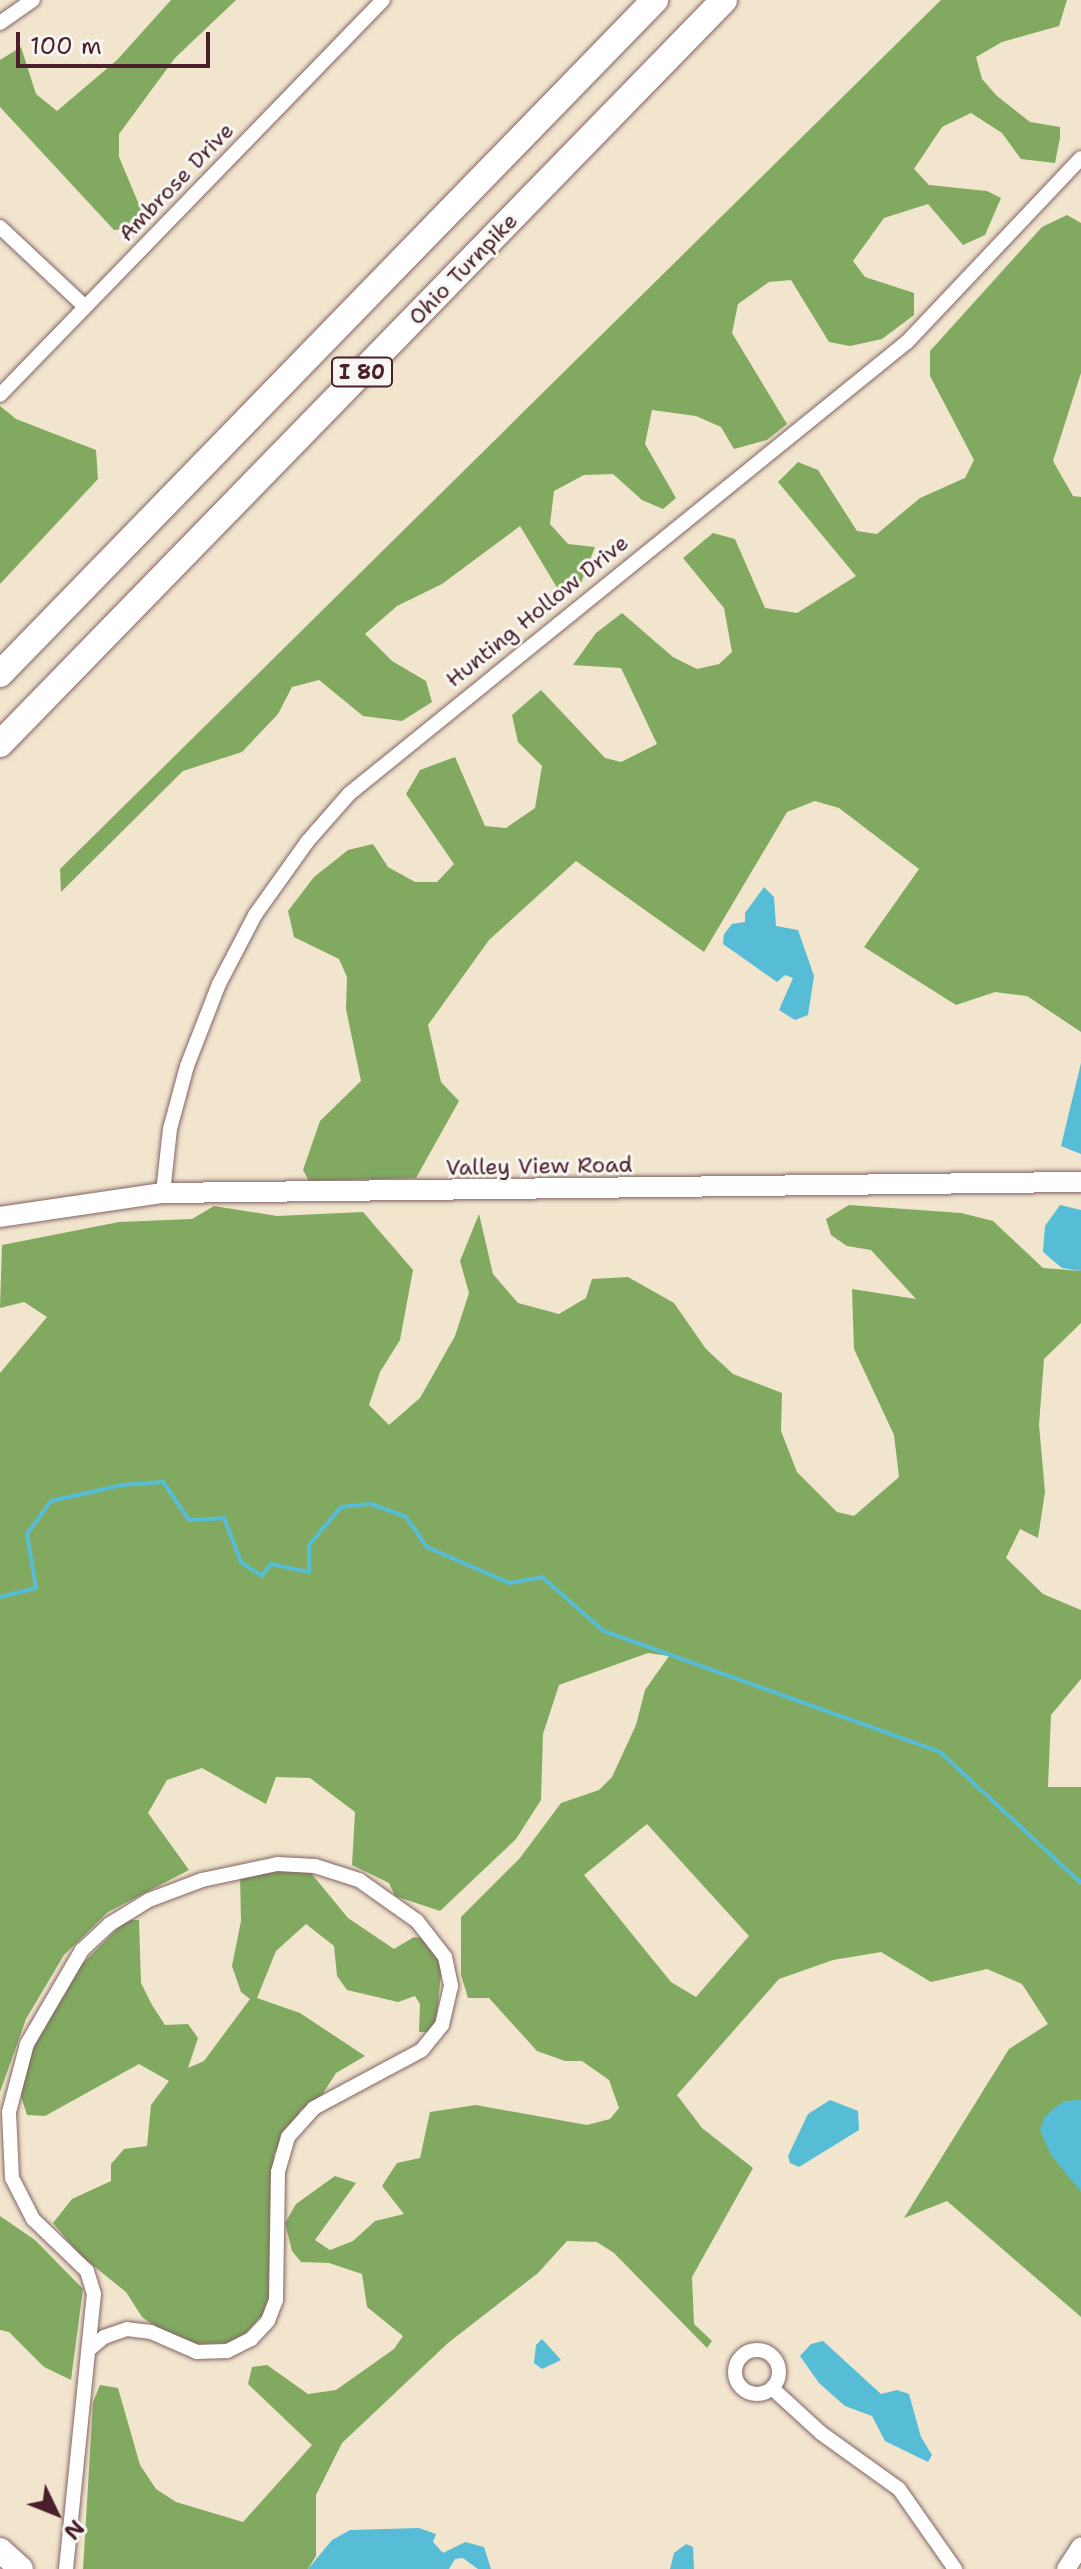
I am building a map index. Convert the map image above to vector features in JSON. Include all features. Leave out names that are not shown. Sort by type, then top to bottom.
[{"type":"highway","name":"I 80","points":[[0,674],[655,0]]},
{"type":"highway","name":"Ohio Turnpike","points":[[0,744],[724,0]]},
{"type":"main road","name":"Valley View Road","points":[[0,1217],[163,1193],[1081,1182]]},
{"type":"main road","points":[[0,2550],[21,2569]]},
{"type":"street","points":[[0,23],[33,0]]},
{"type":"street","name":"Ambrose Drive","points":[[0,395],[383,0]]},
{"type":"street","name":"Hunting Hollow Drive","points":[[163,1193],[170,1129],[187,1066],[219,984],[255,915],[341,804],[380,766],[907,342],[1078,168]]},
{"type":"street","points":[[0,227],[84,306]]},
{"type":"street","points":[[66,2569],[91,2348],[91,2277],[33,2219],[19,2197],[8,2154],[13,2088],[45,2009],[96,1935],[175,1889],[277,1864],[329,1869],[359,1880],[417,1921],[445,1957],[450,1998],[437,2035],[422,2050],[314,2108],[288,2137],[278,2172],[276,2300],[268,2321],[251,2339],[227,2351],[197,2352],[151,2332],[127,2329],[104,2337],[91,2348]]},
{"type":"street","points":[[773,2389],[821,2433],[899,2489],[955,2569]]},
{"type":"street","points":[[1066,2569],[1081,2546]]},
{"type":"green space","points":[[171,0],[236,0],[175,58],[119,134],[119,157],[143,214],[135,228],[114,230],[0,107],[0,60],[21,47],[36,94],[57,111],[117,60]]},
{"type":"green space","points":[[941,0],[1067,0],[1059,26],[1002,42],[976,57],[982,79],[997,96],[1030,122],[1060,127],[1060,138],[1055,163],[1021,159],[1002,133],[971,113],[942,127],[914,169],[929,185],[987,191],[1001,198],[985,235],[963,245],[928,204],[884,218],[853,261],[865,277],[914,293],[914,315],[882,339],[850,346],[829,342],[791,280],[769,282],[738,304],[732,333],[787,424],[767,440],[734,449],[721,427],[696,416],[652,410],[645,444],[676,498],[663,509],[642,500],[613,474],[584,475],[554,491],[550,524],[568,544],[595,547],[579,588],[562,596],[520,526],[442,584],[397,606],[365,634],[392,661],[426,681],[432,702],[402,721],[363,716],[319,680],[292,687],[278,714],[242,752],[183,771],[61,892],[60,869]]},
{"type":"green space","points":[[1067,215],[1081,223],[1081,373],[1053,461],[1073,496],[1081,497],[1081,1032],[1027,996],[995,992],[956,1005],[864,947],[919,869],[839,808],[815,801],[787,812],[704,952],[576,861],[489,940],[428,1025],[441,1082],[459,1101],[416,1178],[309,1181],[303,1170],[320,1121],[361,1081],[346,1009],[347,977],[339,959],[294,937],[288,911],[314,877],[348,850],[373,844],[388,867],[415,882],[437,882],[454,864],[406,794],[420,770],[455,757],[485,826],[506,828],[535,808],[542,766],[518,742],[512,715],[541,690],[605,758],[621,762],[657,744],[621,668],[573,665],[596,633],[622,613],[673,657],[697,669],[719,664],[732,652],[724,608],[683,558],[713,533],[735,539],[765,608],[797,613],[856,576],[778,482],[798,462],[818,470],[857,531],[877,534],[920,498],[965,478],[974,460],[930,376],[930,351],[1042,227]]},
{"type":"green space","points":[[0,406],[16,419],[96,450],[98,479],[0,584]]},
{"type":"green space","points":[[849,1205],[961,1213],[993,1221],[1043,1268],[1081,1271],[1081,1323],[1044,1359],[1039,1425],[1045,1492],[1038,1538],[1020,1529],[1006,1558],[1043,1594],[1081,1610],[1081,1679],[1051,1715],[1048,1787],[1081,1787],[1081,2317],[947,2201],[904,2218],[1009,2049],[1048,2024],[1022,1984],[987,1969],[931,1982],[881,1952],[833,1960],[779,1979],[677,2095],[702,2128],[753,2168],[692,2277],[694,2324],[712,2341],[707,2348],[614,2253],[597,2242],[567,2241],[538,2273],[448,2343],[342,2443],[316,2495],[316,2556],[308,2569],[83,2569],[93,2402],[100,2385],[118,2388],[140,2465],[156,2489],[176,2502],[243,2522],[312,2445],[248,2384],[252,2367],[267,2365],[308,2394],[336,2390],[394,2349],[403,2336],[367,2307],[362,2274],[329,2263],[301,2262],[292,2251],[285,2223],[296,2204],[335,2176],[356,2183],[315,2240],[330,2250],[353,2241],[375,2221],[404,2214],[382,2186],[397,2163],[420,2158],[430,2112],[476,2105],[587,2125],[610,2119],[619,2108],[609,2080],[582,2061],[565,2061],[537,2051],[489,1998],[468,1998],[461,1975],[461,1917],[520,1858],[561,1803],[599,1790],[612,1777],[636,1725],[645,1690],[669,1656],[648,1653],[559,1685],[543,1734],[541,1800],[516,1839],[440,1911],[395,1896],[389,1883],[352,1865],[355,1812],[310,1778],[276,1777],[266,1804],[202,1768],[167,1780],[148,1813],[189,1870],[108,1912],[64,1955],[26,2019],[0,2092],[0,1373],[47,1317],[24,1302],[0,1308],[2,1245],[119,1222],[192,1219],[214,1206],[277,1216],[363,1212],[413,1270],[400,1340],[380,1372],[369,1405],[389,1425],[420,1398],[455,1336],[469,1293],[460,1261],[479,1214],[493,1274],[518,1303],[559,1314],[586,1298],[592,1279],[628,1277],[674,1303],[706,1349],[733,1374],[782,1393],[781,1431],[797,1472],[837,1512],[854,1516],[899,1477],[894,1435],[854,1349],[852,1289],[916,1299],[871,1250],[847,1246],[831,1235],[826,1219]],"holes":[[[647,1824],[749,1936],[696,1997],[671,1982],[584,1875]]]},
{"type":"green space","points":[[294,1869],[311,1873],[348,1918],[394,1949],[414,1937],[426,1939],[442,1964],[436,2024],[430,2032],[419,2032],[420,2004],[415,1996],[398,2002],[347,1990],[337,1976],[334,1946],[306,1924],[276,1951],[257,1998],[300,2013],[365,2056],[336,2073],[322,2095],[301,2110],[274,2154],[271,2305],[237,2343],[196,2344],[165,2334],[142,2317],[126,2292],[80,2255],[53,2223],[72,2199],[111,2181],[111,2164],[124,2149],[147,2146],[151,2105],[169,2081],[139,2064],[45,2116],[27,2115],[19,2090],[30,2048],[76,1970],[126,1920],[139,1920],[141,1983],[152,2005],[165,2025],[188,2024],[198,2038],[188,2068],[204,2061],[250,1999],[241,1992],[232,1966],[241,1921],[240,1874]]},
{"type":"green space","points":[[0,2216],[35,2240],[83,2289],[71,2380],[44,2367],[9,2332],[0,2330]]},
{"type":"water","points":[[764,887],[774,897],[776,926],[798,930],[814,976],[808,1015],[795,1020],[779,1010],[793,978],[785,975],[777,982],[723,944],[724,934],[732,924],[745,922],[745,913]]},
{"type":"water","points":[[1081,1063],[1081,1154],[1061,1146]]},
{"type":"water","points":[[1060,1205],[1081,1210],[1081,1271],[1062,1268],[1043,1252],[1045,1226]]},
{"type":"water","points":[[830,2100],[858,2111],[859,2130],[799,2167],[790,2163],[788,2156],[808,2114]]},
{"type":"water","points":[[1081,2100],[1081,2192],[1051,2155],[1040,2130],[1045,2116],[1064,2101]]},
{"type":"water","points":[[542,2339],[561,2360],[542,2369],[534,2363],[536,2345]]},
{"type":"water","points":[[823,2341],[881,2394],[897,2390],[909,2394],[921,2437],[932,2455],[928,2462],[885,2441],[872,2416],[845,2406],[819,2383],[800,2356],[811,2344]]},
{"type":"water","points":[[419,2528],[436,2534],[433,2542],[443,2553],[465,2542],[484,2547],[491,2569],[478,2569],[463,2558],[455,2559],[449,2569],[308,2569],[332,2540],[350,2530]]},
{"type":"water","points":[[686,2544],[693,2547],[694,2569],[670,2569],[674,2553]]},
{"type":"waterway","points":[[0,1597],[36,1588],[27,1534],[51,1501],[122,1485],[163,1482],[189,1520],[224,1518],[241,1562],[262,1576],[271,1564],[309,1572],[309,1545],[341,1507],[371,1504],[406,1517],[427,1547],[509,1583],[542,1577],[604,1631],[940,1752],[1081,1883]]}]
